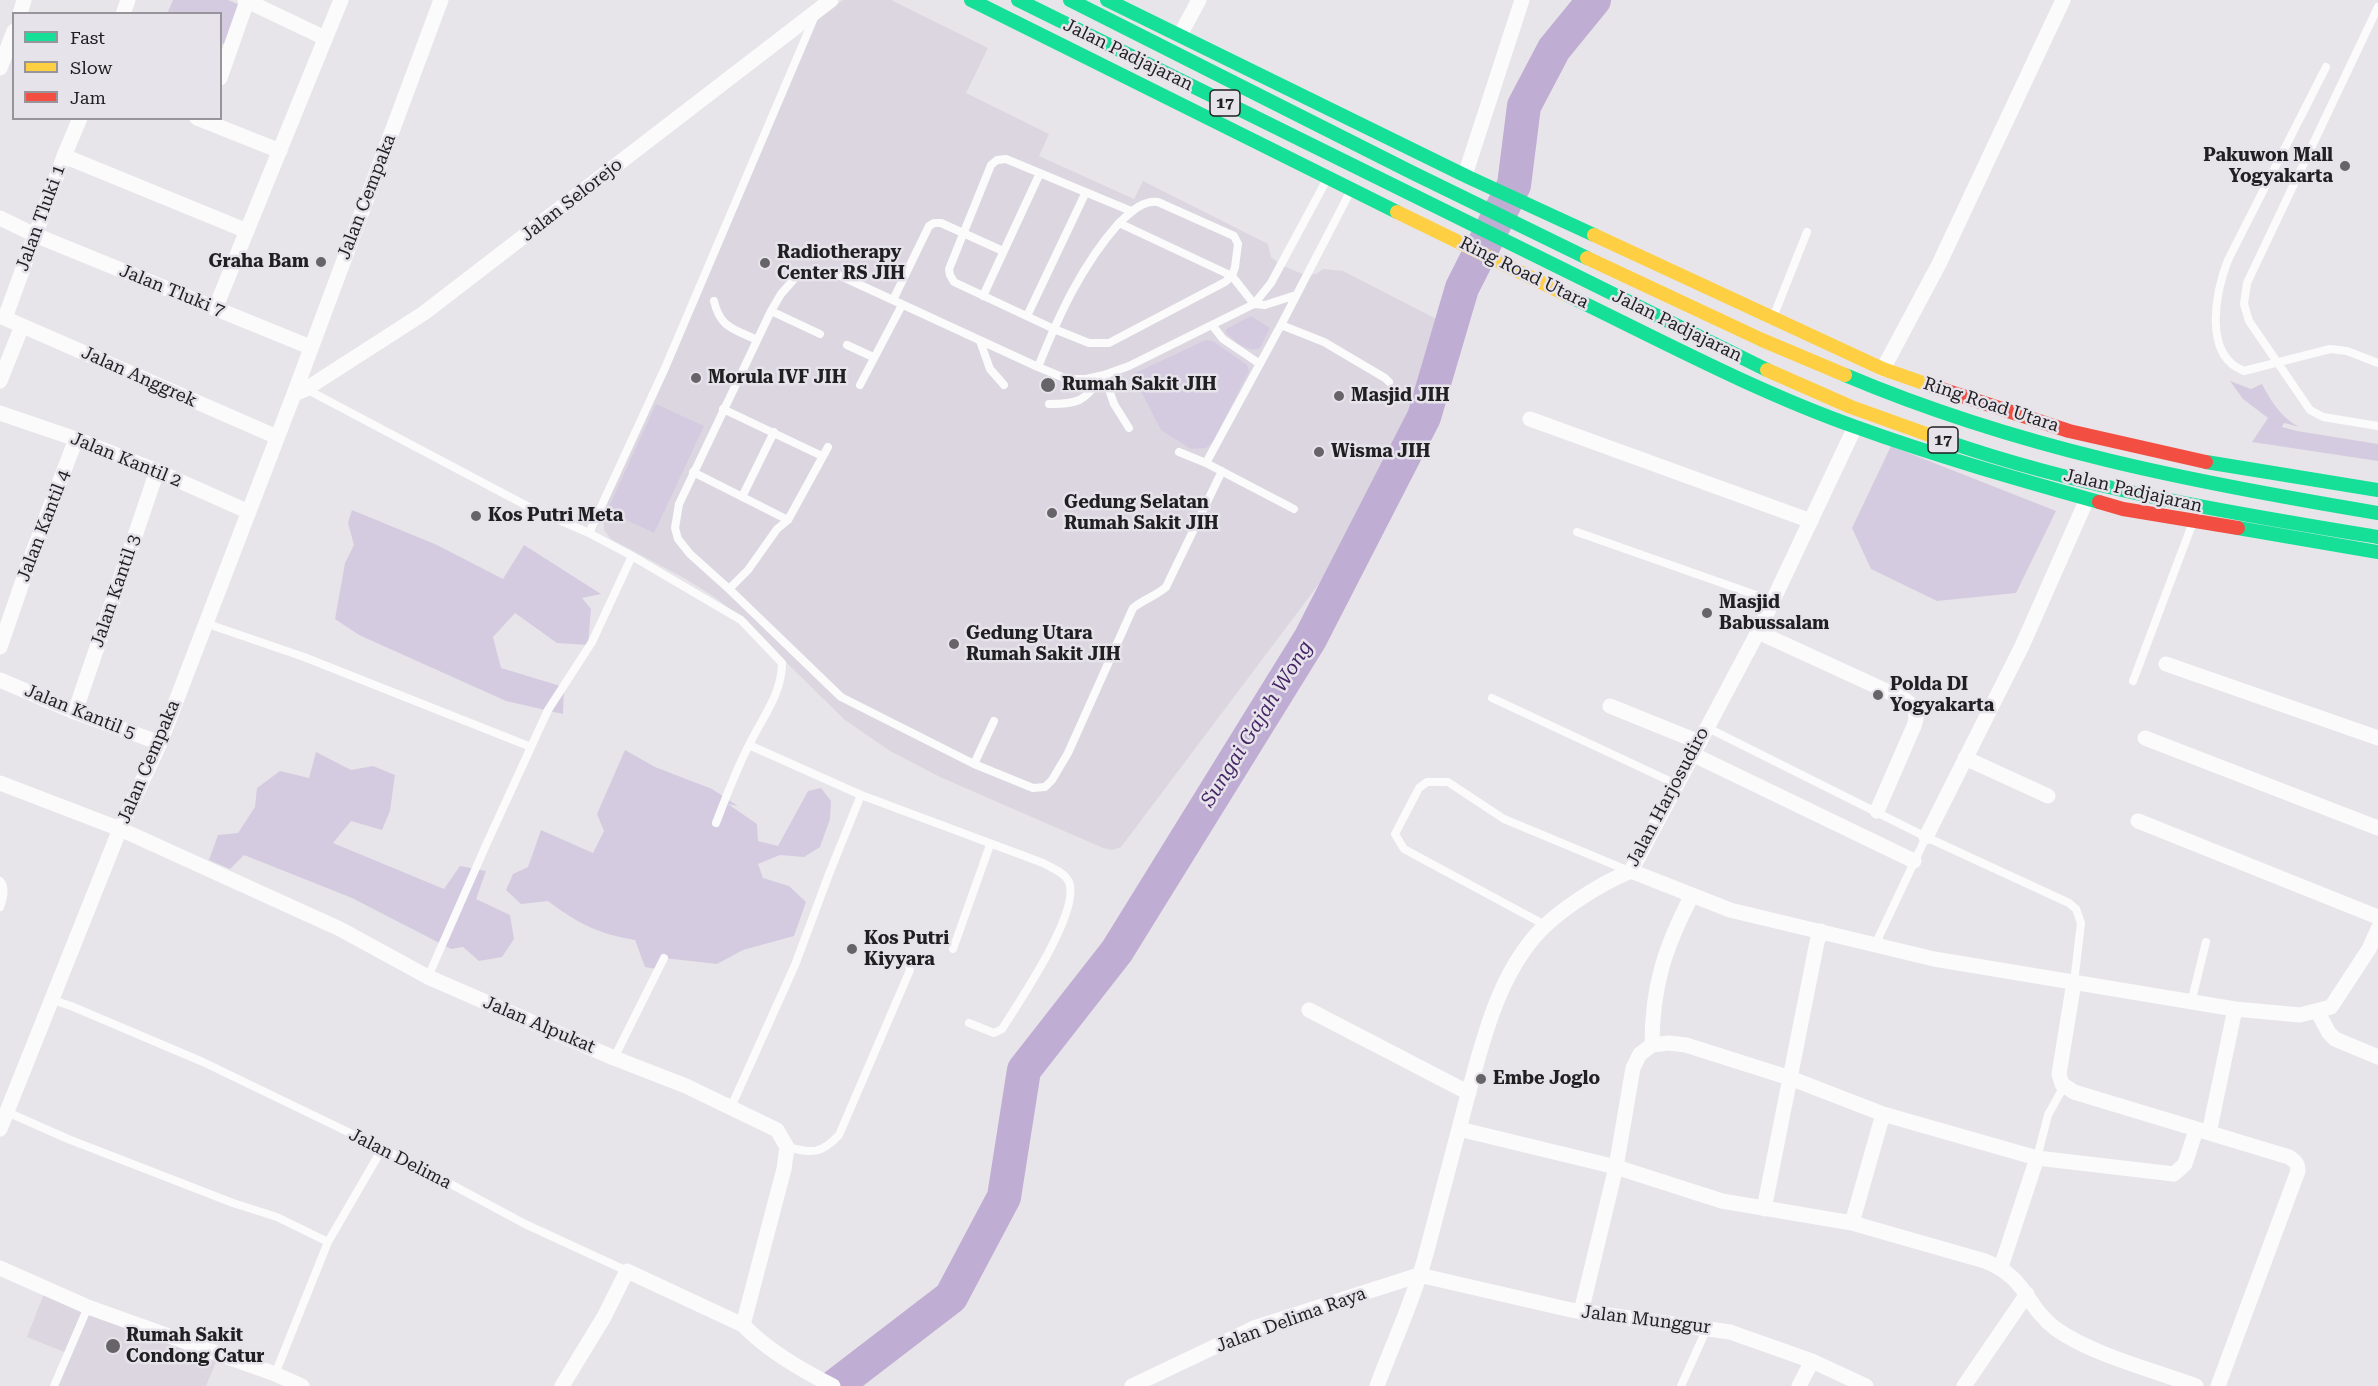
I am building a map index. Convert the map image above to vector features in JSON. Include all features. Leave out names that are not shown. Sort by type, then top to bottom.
[{"type":"main road","name":"Ring Road Utara","points":[[971,0],[1425,226],[1535,277],[1759,387],[1855,427],[1996,473],[2123,509],[2378,552]]},
{"type":"main road","name":"Jalan Padjajaran","points":[[1018,0],[1535,257],[1753,362],[1889,421],[1995,457],[2095,483],[2206,508],[2378,537]]},
{"type":"main road","name":"Jalan Padjajaran","points":[[1070,0],[1440,186],[1794,356],[2000,432],[2196,482],[2378,513]]},
{"type":"main road","name":"Ring Road Utara","points":[[1107,0],[1467,176],[1883,369],[1962,397],[2080,433],[2176,456],[2378,490]]},
{"type":"main road","points":[[1171,51],[1180,35]]},
{"type":"main road","points":[[1154,92],[1164,73]]},
{"type":"main road","points":[[1425,226],[1436,208]]},
{"type":"main road","points":[[2087,499],[2095,483]]},
{"type":"street","points":[[215,309],[341,0]]},
{"type":"street","name":"Jalan Cempaka","points":[[0,1129],[120,829],[160,743],[277,437],[300,392],[310,347],[441,0]]},
{"type":"street","name":"Jalan Selorejo","points":[[300,392],[424,314],[831,0]]},
{"type":"street","points":[[1180,35],[1199,0]]},
{"type":"street","points":[[1467,176],[1522,0]]},
{"type":"street","points":[[1883,369],[1939,264],[2063,0]]},
{"type":"street","points":[[222,72],[246,1],[325,38]]},
{"type":"street","points":[[0,68],[12,36]]},
{"type":"street","name":"Jalan Tluki 1","points":[[2,317],[79,120]]},
{"type":"street","points":[[203,120],[280,151]]},
{"type":"street","points":[[64,156],[247,231]]},
{"type":"street","name":"Jalan Tluki 7","points":[[0,218],[34,235],[310,347]]},
{"type":"street","name":"Jalan Anggrek","points":[[2,317],[277,437]]},
{"type":"street","points":[[0,381],[22,326]]},
{"type":"street","name":"Jalan Kantil 2","points":[[0,413],[76,439],[157,471],[249,512]]},
{"type":"street","points":[[1530,419],[1811,521]]},
{"type":"street","name":"Jalan Harjosudiro","points":[[1377,1386],[1419,1275],[1498,996],[1530,941],[1545,925],[1563,910],[1614,878],[1631,871],[1758,632],[1855,427]]},
{"type":"street","name":"Jalan Kantil 4","points":[[0,646],[76,439]]},
{"type":"street","name":"Jalan Kantil 3","points":[[75,712],[157,471]]},
{"type":"street","points":[[1926,837],[2022,646],[2087,499]]},
{"type":"street","points":[[1758,632],[1904,699],[1915,708],[1914,726],[1877,811]]},
{"type":"street","points":[[2166,664],[2378,738]]},
{"type":"street","name":"Jalan Kantil 5","points":[[0,680],[75,712],[160,743]]},
{"type":"street","points":[[1610,706],[1914,861]]},
{"type":"street","points":[[2145,738],[2378,828]]},
{"type":"street","points":[[1965,758],[2048,796]]},
{"type":"street","name":"Jalan Alpukat","points":[[0,783],[120,829],[340,929],[428,977],[615,1058],[686,1086],[777,1130],[786,1147]]},
{"type":"street","points":[[2138,821],[2378,917]]},
{"type":"street","points":[[1631,871],[1730,910],[1934,959],[2191,1003],[2300,1015],[2331,1007],[2373,950],[2378,929]]},
{"type":"street","points":[[1652,1045],[1652,1013],[1659,969],[1692,895]]},
{"type":"street","points":[[1764,1209],[1821,931]]},
{"type":"street","points":[[2074,982],[2059,1074],[2064,1086],[2097,1100],[2289,1157],[2296,1162],[2298,1171],[2217,1386]]},
{"type":"street","points":[[1581,1312],[1616,1167],[1633,1068],[1641,1054],[1652,1045],[1669,1042],[1686,1045],[1790,1078],[1883,1114],[2037,1158],[2174,1174],[2185,1164],[2202,1131],[2235,1009]]},
{"type":"street","points":[[1309,1010],[1469,1093]]},
{"type":"street","points":[[2317,1011],[2335,1039],[2378,1057]]},
{"type":"street","points":[[1852,1223],[1883,1114]]},
{"type":"street","points":[[1459,1129],[1616,1167],[1722,1201],[1852,1223],[2001,1267],[2016,1279],[2043,1316],[2067,1336],[2096,1350],[2189,1385]]},
{"type":"street","points":[[786,1147],[784,1169],[743,1325],[756,1339],[806,1373],[833,1386]]},
{"type":"street","points":[[2001,1267],[2037,1158]]},
{"type":"street","points":[[0,1268],[87,1307],[275,1374],[302,1386]]},
{"type":"street","points":[[562,1386],[604,1317],[627,1271]]},
{"type":"street","name":"Jalan Delima","points":[[627,1271],[743,1325]]},
{"type":"street","name":"Jalan Munggur","points":[[1419,1275],[1581,1312],[1707,1328],[1750,1338],[1812,1360],[1866,1386]]},
{"type":"street","name":"Jalan Delima Raya","points":[[1132,1386],[1254,1329],[1419,1275]]},
{"type":"street","points":[[1964,1386],[2026,1294]]},
{"type":"street","points":[[1799,1386],[1812,1360]]},
{"type":"lane","points":[[2378,7],[2245,293],[2244,303],[2249,321],[2305,404],[2316,415],[2378,426]]},
{"type":"lane","points":[[589,533],[665,368],[817,11]]},
{"type":"lane","points":[[2326,67],[2228,260],[2218,288],[2216,323],[2221,346],[2230,363],[2244,371],[2330,349],[2347,351],[2378,363]]},
{"type":"lane","points":[[1038,367],[1054,329],[1066,299],[1082,271],[1131,211],[1150,201],[1158,202],[1234,236],[1238,244],[1232,276],[1225,282],[1109,343],[1089,343],[1054,329],[954,282],[950,275],[949,268],[991,165],[997,160],[1006,159],[1085,194],[1131,211]]},
{"type":"lane","points":[[983,296],[1040,173]]},
{"type":"lane","points":[[1222,471],[1166,587],[1133,608],[1068,753],[1052,780],[1045,787],[1033,788],[974,764],[841,697],[690,554],[678,539],[675,528],[679,504],[723,409],[771,311],[781,294],[795,278],[814,271],[832,272],[1066,379],[1086,379],[1129,366],[1254,304],[1271,283],[1327,178]]},
{"type":"lane","points":[[1206,463],[1351,189]]},
{"type":"lane","points":[[1027,316],[1085,194]]},
{"type":"lane","points":[[893,300],[929,226],[934,223],[941,223],[1003,250]]},
{"type":"lane","points":[[1119,223],[1232,276],[1254,304],[1265,305],[1296,295]]},
{"type":"lane","points":[[1773,319],[1808,232]]},
{"type":"lane","points":[[714,301],[717,315],[726,326],[757,340]]},
{"type":"lane","points":[[860,385],[902,304]]},
{"type":"lane","points":[[771,311],[820,334]]},
{"type":"lane","points":[[1212,325],[1223,339],[1260,364]]},
{"type":"lane","points":[[1281,325],[1324,342],[1389,382]]},
{"type":"lane","points":[[980,341],[990,369],[1004,385]]},
{"type":"lane","points":[[847,345],[873,357]]},
{"type":"lane","points":[[1049,404],[1072,404],[1084,399],[1104,375]]},
{"type":"lane","points":[[1104,375],[1114,404],[1129,428]]},
{"type":"lane","points":[[300,392],[529,507],[589,533],[741,620],[782,663],[782,675],[778,691],[749,745],[716,823]]},
{"type":"lane","points":[[723,409],[822,456]]},
{"type":"lane","points":[[742,496],[774,432]]},
{"type":"lane","points":[[729,589],[747,570],[777,529],[788,520],[828,447]]},
{"type":"lane","points":[[1179,452],[1206,463],[1294,509]]},
{"type":"lane","points":[[693,472],[788,520]]},
{"type":"lane","points":[[2133,681],[2193,522]]},
{"type":"lane","points":[[1576,532],[1773,601]]},
{"type":"lane","points":[[428,977],[531,747],[549,710],[592,642],[632,556]]},
{"type":"lane","points":[[204,623],[304,657],[531,747]]},
{"type":"lane","points":[[1492,698],[1676,784]]},
{"type":"lane","points":[[974,764],[994,721]]},
{"type":"lane","points":[[1706,727],[2076,909],[2081,923],[2074,982]]},
{"type":"lane","points":[[749,745],[861,795],[1059,871],[1069,882],[1071,896],[1068,907],[1045,959],[1002,1029],[994,1033],[969,1023]]},
{"type":"lane","points":[[1545,925],[1404,849],[1395,834],[1419,788],[1427,782],[1448,782],[1504,819],[1631,871]]},
{"type":"lane","points":[[730,1107],[795,965],[861,795]]},
{"type":"lane","points":[[1875,945],[1926,837]]},
{"type":"lane","points":[[953,949],[990,845]]},
{"type":"lane","points":[[0,906],[1,882]]},
{"type":"lane","points":[[2191,1003],[2206,942]]},
{"type":"lane","points":[[615,1058],[664,958]]},
{"type":"lane","points":[[786,1147],[813,1153],[828,1146],[839,1135],[910,970],[908,961]]},
{"type":"lane","name":"Jalan Delima","points":[[53,1000],[71,1005],[202,1062],[406,1160],[525,1224],[627,1271]]},
{"type":"lane","points":[[2037,1158],[2048,1115],[2064,1086]]},
{"type":"lane","points":[[7,1112],[68,1139],[277,1218],[328,1242]]},
{"type":"lane","points":[[275,1374],[328,1242],[381,1149]]},
{"type":"lane","points":[[54,1386],[87,1307]]},
{"type":"lane","points":[[1681,1386],[1707,1328]]},
{"type":"shaded area","points":[[173,0],[228,0],[242,6],[225,45],[222,43],[222,12],[168,12]]},
{"type":"shaded area","name":"Rumah Sakit JIH","points":[[843,0],[891,0],[988,48],[966,93],[1049,134],[1039,156],[1134,199],[1143,181],[1268,244],[1271,257],[1281,265],[1305,275],[1316,274],[1323,269],[1343,271],[1452,327],[1425,443],[1121,847],[1112,850],[940,777],[890,751],[845,720],[746,623],[716,598],[611,539],[604,530],[603,511],[817,18]]},
{"type":"shaded area","points":[[1251,316],[1270,328],[1260,348],[1255,349],[1241,345],[1226,332],[1226,329]]},
{"type":"shaded area","points":[[1206,340],[1213,341],[1247,365],[1249,371],[1213,442],[1206,448],[1191,449],[1161,430],[1133,376],[1135,373]]},
{"type":"shaded area","points":[[2230,381],[2251,389],[2262,384],[2282,414],[2300,427],[2284,423],[2282,427],[2378,444],[2378,461],[2252,442],[2268,418],[2243,399]]},
{"type":"shaded area","points":[[656,404],[704,426],[654,533],[607,511]]},
{"type":"shaded area","points":[[1891,446],[2056,511],[2016,593],[1937,601],[1871,569],[1852,528]]},
{"type":"shaded area","points":[[352,510],[437,545],[503,579],[524,545],[601,594],[582,598],[591,609],[588,645],[557,643],[515,613],[493,637],[501,668],[564,687],[563,714],[506,701],[359,635],[335,619],[345,563],[354,545],[348,523]]},
{"type":"shaded area","points":[[625,750],[655,767],[712,789],[738,806],[728,804],[757,824],[758,841],[778,846],[808,791],[821,788],[831,801],[830,819],[820,847],[804,857],[780,855],[758,864],[763,878],[789,886],[806,902],[794,936],[743,950],[717,964],[664,958],[662,970],[645,967],[635,940],[588,926],[548,901],[521,904],[506,890],[513,874],[528,867],[541,830],[593,853],[604,831],[597,814]]},
{"type":"shaded area","points":[[316,752],[351,770],[373,766],[395,775],[390,811],[382,830],[351,821],[333,843],[444,889],[460,866],[486,871],[476,899],[510,915],[514,939],[502,957],[479,961],[463,947],[451,949],[352,898],[244,855],[230,869],[209,860],[218,835],[238,833],[255,807],[257,788],[280,771],[309,778]]},
{"type":"shaded area","name":"Rumah Sakit Condong Catur","points":[[45,1291],[216,1362],[206,1386],[54,1386],[69,1354],[27,1337]]},
{"type":"waterway","name":"Sungai Gajah Wong","points":[[835,1386],[951,1297],[1004,1197],[1024,1070],[1117,951],[1310,639],[1424,417],[1462,288],[1514,185],[1524,106],[1554,49],[1594,0]]},
{"type":"traffic: fast","points":[[971,0],[1397,212]]},
{"type":"traffic: fast","points":[[1018,0],[1767,370]]},
{"type":"traffic: fast","points":[[1070,0],[1587,258]]},
{"type":"traffic: fast","points":[[1107,0],[1468,177],[1594,235]]},
{"type":"traffic: fast","points":[[1567,295],[1710,365],[1819,413],[1886,438],[2099,502]]},
{"type":"traffic: fast","points":[[1845,375],[1976,423],[2107,460],[2241,489],[2378,513]]},
{"type":"traffic: fast","points":[[1943,440],[2104,486],[2213,509],[2378,537]]},
{"type":"traffic: fast","points":[[2206,462],[2378,490]]},
{"type":"traffic: fast","points":[[2238,528],[2378,552]]},
{"type":"traffic: slow","points":[[1397,212],[1567,295]]},
{"type":"traffic: slow","points":[[1594,235],[1883,369],[1932,386]]},
{"type":"traffic: slow","points":[[1587,258],[1762,340],[1845,375]]},
{"type":"traffic: slow","points":[[1767,370],[1851,407],[1943,440]]},
{"type":"traffic: jam","points":[[1932,386],[2069,431],[2206,462]]},
{"type":"traffic: jam","points":[[2099,502],[2123,509],[2238,528]]},
{"type":"place","name":"Pakuwon Mall Yogyakarta","points":[[2345,166]]},
{"type":"place","name":"Graha Bam","points":[[321,262]]},
{"type":"place","name":"Radiotherapy Center RS JIH","points":[[765,263]]},
{"type":"place","name":"Morula IVF JIH","points":[[696,378]]},
{"type":"place","name":"Rumah Sakit JIH","points":[[1048,385]]},
{"type":"place","name":"Masjid JIH","points":[[1339,396]]},
{"type":"place","name":"Wisma JIH","points":[[1319,452]]},
{"type":"place","name":"Gedung Selatan Rumah Sakit JIH","points":[[1052,513]]},
{"type":"place","name":"Kos Putri Meta","points":[[476,516]]},
{"type":"place","name":"Masjid Babussalam","points":[[1707,613]]},
{"type":"place","name":"Gedung Utara Rumah Sakit JIH","points":[[954,644]]},
{"type":"place","name":"Polda DI Yogyakarta","points":[[1878,695]]},
{"type":"place","name":"Kos Putri Kiyyara","points":[[852,949]]},
{"type":"place","name":"Embe Joglo","points":[[1481,1079]]},
{"type":"place","name":"Rumah Sakit Condong Catur","points":[[113,1346]]}]
